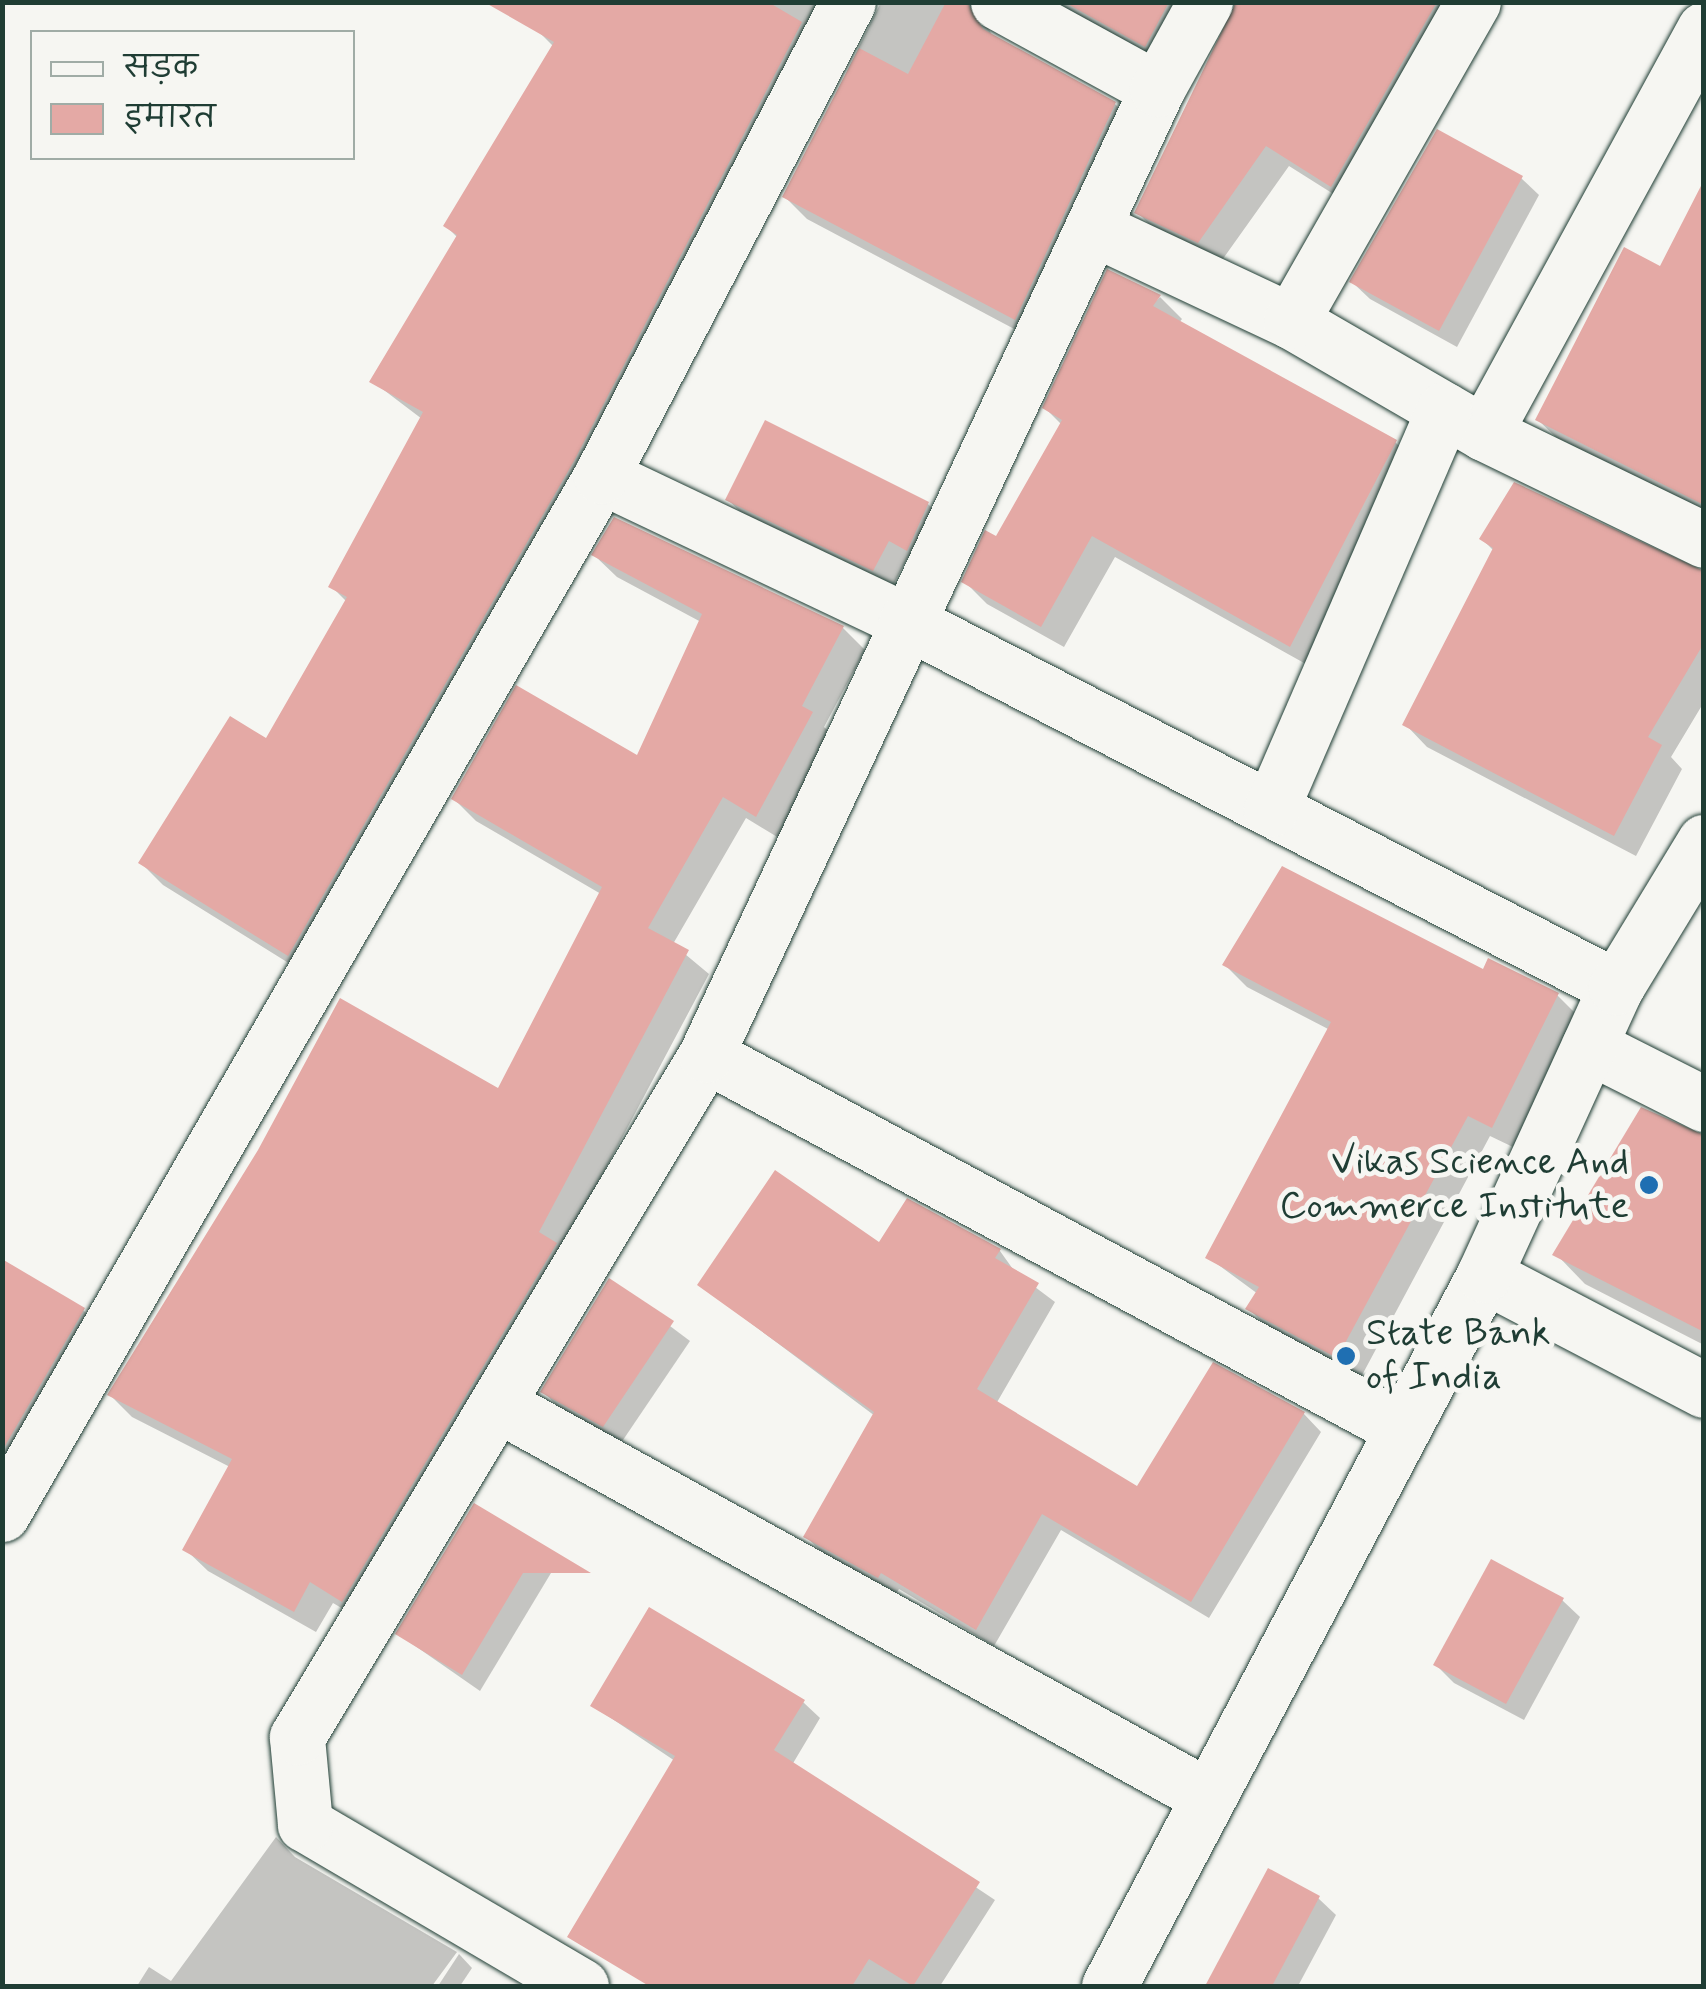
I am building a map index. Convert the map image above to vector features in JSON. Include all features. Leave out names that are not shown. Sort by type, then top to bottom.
[{"type":"street","points":[[2,1514],[601,476],[848,2]]},
{"type":"street","points":[[998,2],[1157,88]]},
{"type":"street","points":[[581,1986],[306,1824],[297,1737],[706,1055],[1157,88],[1204,2]]},
{"type":"street","points":[[1291,321],[1474,2]]},
{"type":"street","points":[[1271,809],[1464,422],[1704,29]]},
{"type":"street","points":[[1093,228],[1291,321],[1464,422],[1704,540]]},
{"type":"street","points":[[601,476],[906,621],[1616,988]]},
{"type":"street","points":[[1109,1986],[1399,1427],[1484,1275],[1616,988],[1704,842]]},
{"type":"street","points":[[1589,1046],[1704,1104]]},
{"type":"street","points":[[706,1055],[1399,1427]]},
{"type":"street","points":[[1484,1275],[1704,1390]]},
{"type":"street","points":[[499,1405],[1208,1796]]},
{"type":"building","points":[[484,2],[768,2],[802,22],[574,461],[288,956],[138,863],[230,716],[266,738],[347,597],[328,587],[423,412],[369,382],[457,235],[443,226],[554,42]]},
{"type":"building","points":[[946,2],[967,2],[983,29],[1116,102],[1015,320],[782,197],[859,48],[908,74]]},
{"type":"building","points":[[1064,2],[1169,2],[1145,47]]},
{"type":"building","points":[[1236,2],[1437,2],[1331,187],[1266,146],[1198,243],[1134,213]]},
{"type":"building","points":[[1437,129],[1523,176],[1439,331],[1349,282]]},
{"type":"building","points":[[1704,180],[1704,505],[1535,420],[1624,247],[1660,266]]},
{"type":"building","points":[[1107,269],[1161,295],[1153,306],[1397,440],[1290,647],[1092,536],[1041,627],[961,582],[985,530],[996,536],[1062,420],[1042,408]]},
{"type":"building","points":[[765,420],[929,502],[907,551],[889,541],[873,571],[725,500]]},
{"type":"building","points":[[1514,482],[1704,571],[1704,643],[1648,737],[1662,745],[1614,836],[1402,725],[1493,548],[1479,539]]},
{"type":"building","points":[[614,517],[844,626],[802,706],[813,712],[756,817],[723,797],[648,928],[689,950],[539,1232],[557,1243],[342,1602],[310,1582],[294,1612],[182,1550],[232,1459],[107,1395],[258,1150],[340,998],[498,1088],[602,887],[451,799],[516,685],[637,755],[702,614],[591,555]]},
{"type":"building","points":[[1282,866],[1483,969],[1488,958],[1559,993],[1492,1128],[1468,1116],[1337,1358],[1245,1309],[1259,1287],[1205,1258],[1331,1022],[1222,965]]},
{"type":"building","name":"Vikas Science And Commerce Institute","points":[[1641,1107],[1704,1135],[1704,1332],[1552,1255]]},
{"type":"building","points":[[775,1170],[879,1242],[907,1198],[1001,1249],[995,1258],[1039,1283],[977,1389],[1137,1486],[1213,1362],[1305,1412],[1191,1602],[1042,1514],[976,1630],[881,1573],[878,1578],[803,1537],[874,1412],[697,1285]]},
{"type":"building","points":[[2,1259],[85,1308],[2,1451]]},
{"type":"building","points":[[609,1278],[674,1321],[603,1427],[540,1392]]},
{"type":"building","points":[[474,1503],[591,1573],[523,1573],[462,1675],[395,1634]]},
{"type":"building","points":[[1491,1559],[1564,1598],[1506,1704],[1433,1665]]},
{"type":"building","points":[[649,1607],[805,1700],[774,1750],[980,1882],[913,1986],[869,1959],[852,1986],[649,1986],[567,1937],[675,1756],[590,1706]]},
{"type":"building","points":[[1268,1868],[1320,1896],[1272,1986],[1205,1986]]},
{"type":"place","name":"Vikas Science And Commerce Institute","points":[[1649,1185]]},
{"type":"place","name":"State Bank of India","points":[[1346,1356]]}]
